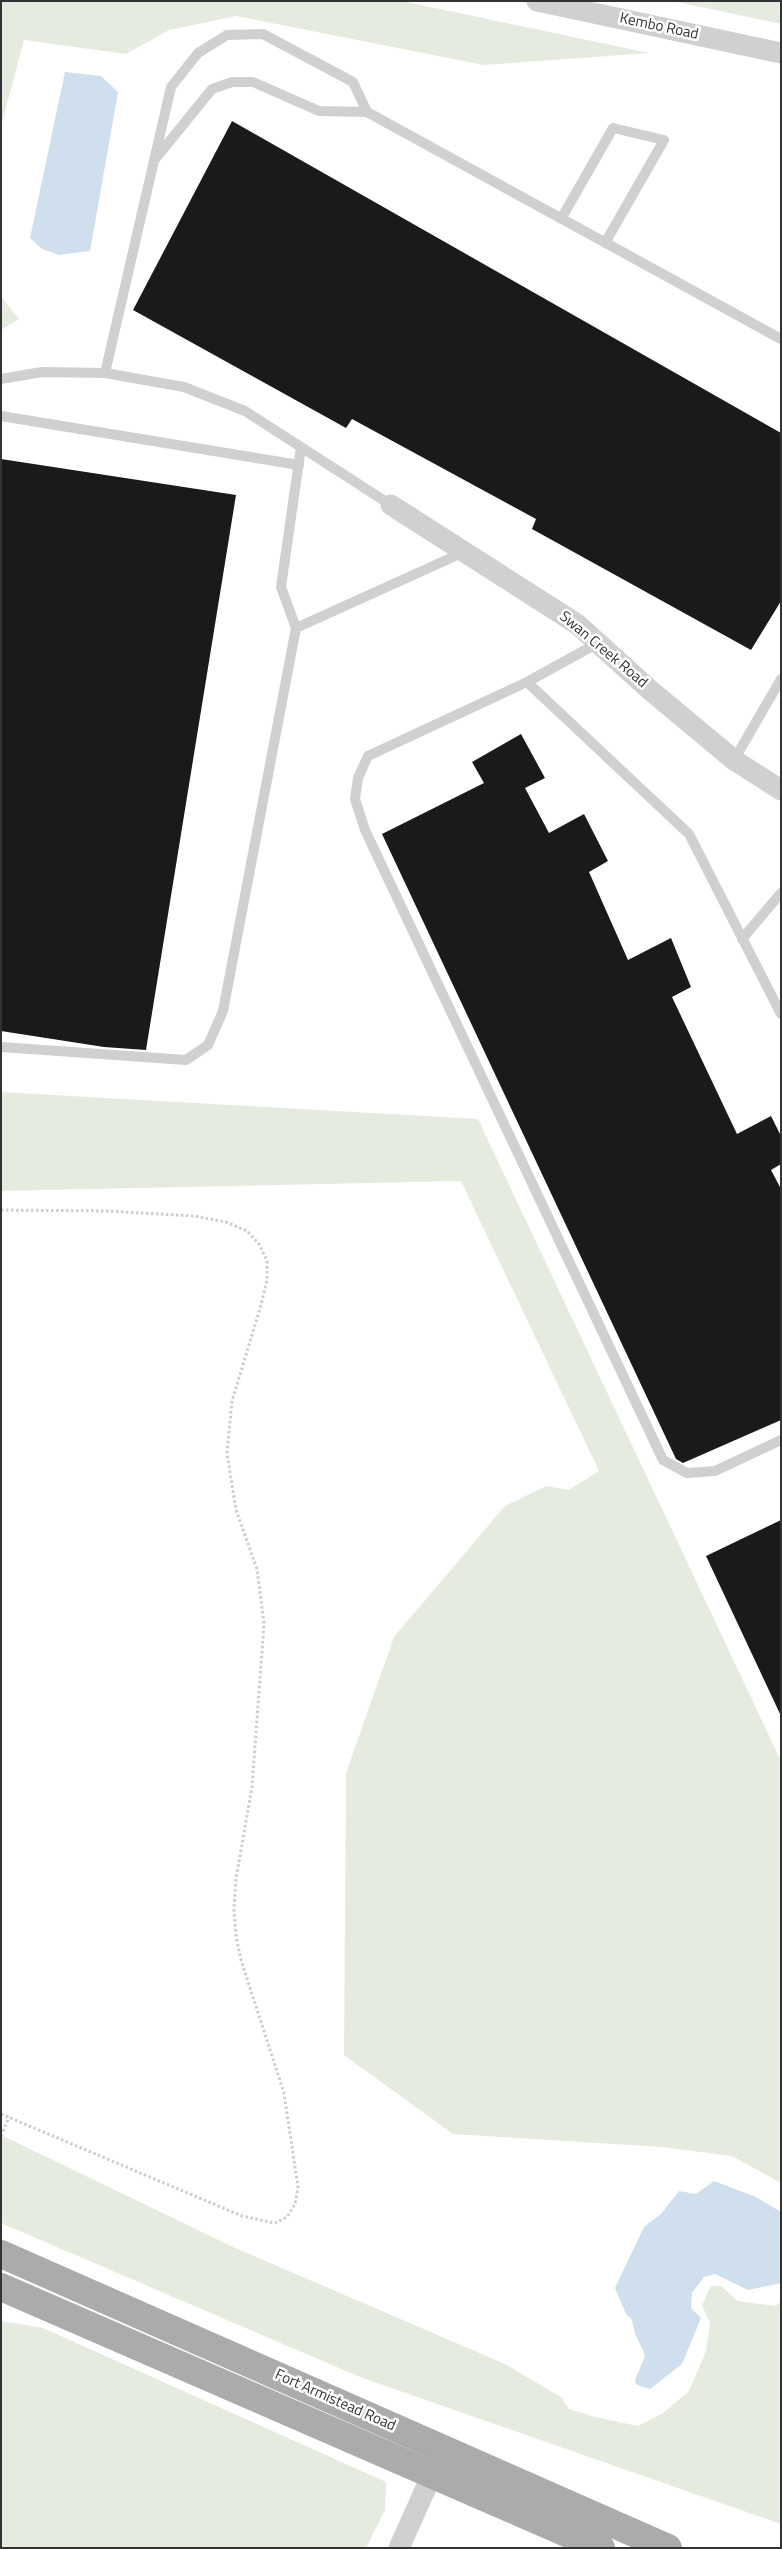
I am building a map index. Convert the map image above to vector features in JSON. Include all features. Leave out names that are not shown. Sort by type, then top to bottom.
[{"type":"main road","name":"Fort Armistead Road","points":[[1,2254],[438,2461],[601,2548]]},
{"type":"main road","name":"Fort Armistead Road","points":[[1,2287],[438,2461],[668,2548]]},
{"type":"street","name":"Kembo Road","points":[[537,1],[781,53]]},
{"type":"street","name":"Swan Creek Road","points":[[392,505],[577,624],[734,760],[781,790]]},
{"type":"street","points":[[399,2548],[438,2461]]},
{"type":"lane","points":[[105,373],[171,87],[198,53],[227,35],[263,34],[353,82],[367,112]]},
{"type":"lane","points":[[154,160],[212,89],[232,82],[253,82],[319,111],[367,112],[781,340]]},
{"type":"lane","points":[[561,219],[613,128],[664,140],[605,243]]},
{"type":"lane","points":[[1,379],[42,372],[105,373],[184,387],[245,411],[392,505]]},
{"type":"lane","points":[[1,416],[299,465]]},
{"type":"lane","points":[[1,1047],[186,1060],[208,1045],[223,1011],[296,628],[281,587],[301,447]]},
{"type":"lane","points":[[296,628],[465,552]]},
{"type":"lane","points":[[598,643],[527,682],[368,756],[358,778],[355,799],[364,830],[663,1460],[687,1473],[715,1471],[781,1440]]},
{"type":"lane","points":[[734,760],[781,679]]},
{"type":"lane","points":[[527,682],[689,834],[781,1014]]},
{"type":"lane","points":[[742,939],[781,894]]},
{"type":"path","points":[[1,1210],[107,1211],[194,1216],[226,1222],[247,1231],[259,1244],[267,1261],[267,1280],[261,1305],[232,1401],[226,1453],[236,1510],[256,1569],[264,1624],[252,1787],[236,1880],[234,1909],[236,1936],[241,1960],[284,2093],[298,2188],[295,2204],[287,2217],[275,2223],[242,2216],[1,2114]]},
{"type":"path","points":[[1,2136],[9,2117]]},
{"type":"shaded area","points":[[1,1],[402,1],[649,53],[484,65],[236,16],[169,30],[126,54],[24,40],[1,126]]},
{"type":"shaded area","points":[[673,1],[781,1],[781,24]]},
{"type":"shaded area","points":[[1,297],[19,319],[1,330]]},
{"type":"shaded area","points":[[1,1092],[478,1119],[781,1761],[781,2183],[732,2156],[662,2147],[453,2134],[344,2055],[346,1773],[394,1637],[505,1506],[546,1486],[569,1490],[599,1471],[461,1181],[1,1191]]},
{"type":"shaded area","points":[[1,2135],[233,2247],[505,2364],[561,2397],[569,2409],[595,2417],[638,2426],[663,2413],[689,2391],[706,2351],[710,2323],[702,2305],[711,2286],[721,2286],[738,2301],[775,2306],[781,2302],[781,2524],[360,2377],[1,2223]]},
{"type":"shaded area","points":[[1,2321],[43,2328],[386,2482],[385,2510],[366,2548],[1,2548]]},
{"type":"water","points":[[65,72],[101,76],[118,92],[90,251],[59,255],[42,249],[30,238]]},
{"type":"water","points":[[714,2181],[756,2197],[781,2212],[781,2283],[748,2290],[715,2274],[704,2277],[692,2293],[691,2308],[701,2318],[682,2364],[650,2389],[643,2387],[636,2384],[635,2380],[645,2356],[635,2334],[632,2320],[626,2314],[615,2288],[644,2227],[661,2214],[679,2191],[696,2194]]},
{"type":"building","points":[[232,121],[781,433],[781,601],[751,650],[532,529],[536,519],[352,419],[346,428],[133,310]]},
{"type":"building","points":[[1,459],[236,495],[146,1050],[104,1047],[1,1031]]},
{"type":"building","points":[[521,734],[545,778],[525,788],[549,833],[584,814],[608,861],[589,872],[628,960],[671,938],[691,987],[672,997],[737,1134],[771,1116],[781,1136],[781,1164],[771,1170],[781,1189],[781,1420],[683,1463],[676,1459],[382,834],[484,783],[472,762]]},
{"type":"building","points":[[781,1520],[781,1716],[706,1556]]}]
